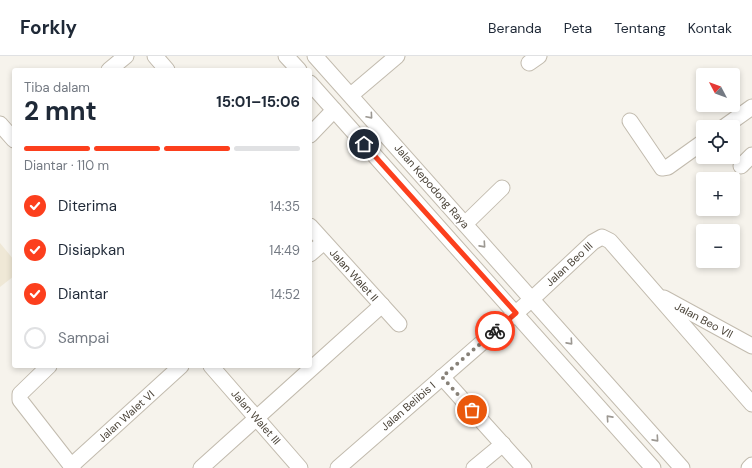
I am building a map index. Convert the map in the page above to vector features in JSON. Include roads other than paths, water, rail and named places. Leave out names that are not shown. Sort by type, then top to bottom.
[{"type":"street","points":[[111,68],[126,56]]},
{"type":"street","points":[[155,56],[165,68]]},
{"type":"street","points":[[286,56],[297,68]]},
{"type":"street","name":"Jalan Kepodong Raya","points":[[315,56],[682,468]]},
{"type":"street","points":[[351,95],[398,56]]},
{"type":"street","name":"Jalan Kepodong Raya","points":[[312,85],[653,468]]},
{"type":"street","points":[[734,120],[752,107]]},
{"type":"street","points":[[312,133],[334,110]]},
{"type":"street","points":[[630,121],[662,168],[668,167],[696,147]]},
{"type":"street","points":[[0,124],[12,138]]},
{"type":"street","points":[[741,166],[752,155]]},
{"type":"street","points":[[465,224],[502,188]]},
{"type":"street","name":"Jalan Walet II","points":[[312,228],[399,324]]},
{"type":"street","name":"Jalan Beo III","points":[[532,299],[593,242],[602,237],[610,241],[656,294]]},
{"type":"street","points":[[312,252],[324,242]]},
{"type":"street","points":[[656,294],[752,404]]},
{"type":"street","name":"Jalan Beo VII","points":[[656,294],[752,346]]},
{"type":"street","points":[[516,313],[532,299]]},
{"type":"street","points":[[201,468],[382,305]]},
{"type":"street","name":"Jalan Belibis I","points":[[338,468],[516,313]]},
{"type":"street","points":[[47,368],[20,394],[20,400],[72,467]]},
{"type":"street","name":"Jalan Walet VI","points":[[72,467],[180,368]]},
{"type":"street","name":"Jalan Walet III","points":[[213,368],[300,468]]},
{"type":"street","points":[[442,377],[524,468]]},
{"type":"street","points":[[474,468],[502,444]]},
{"type":"street","points":[[749,468],[752,465]]}]
